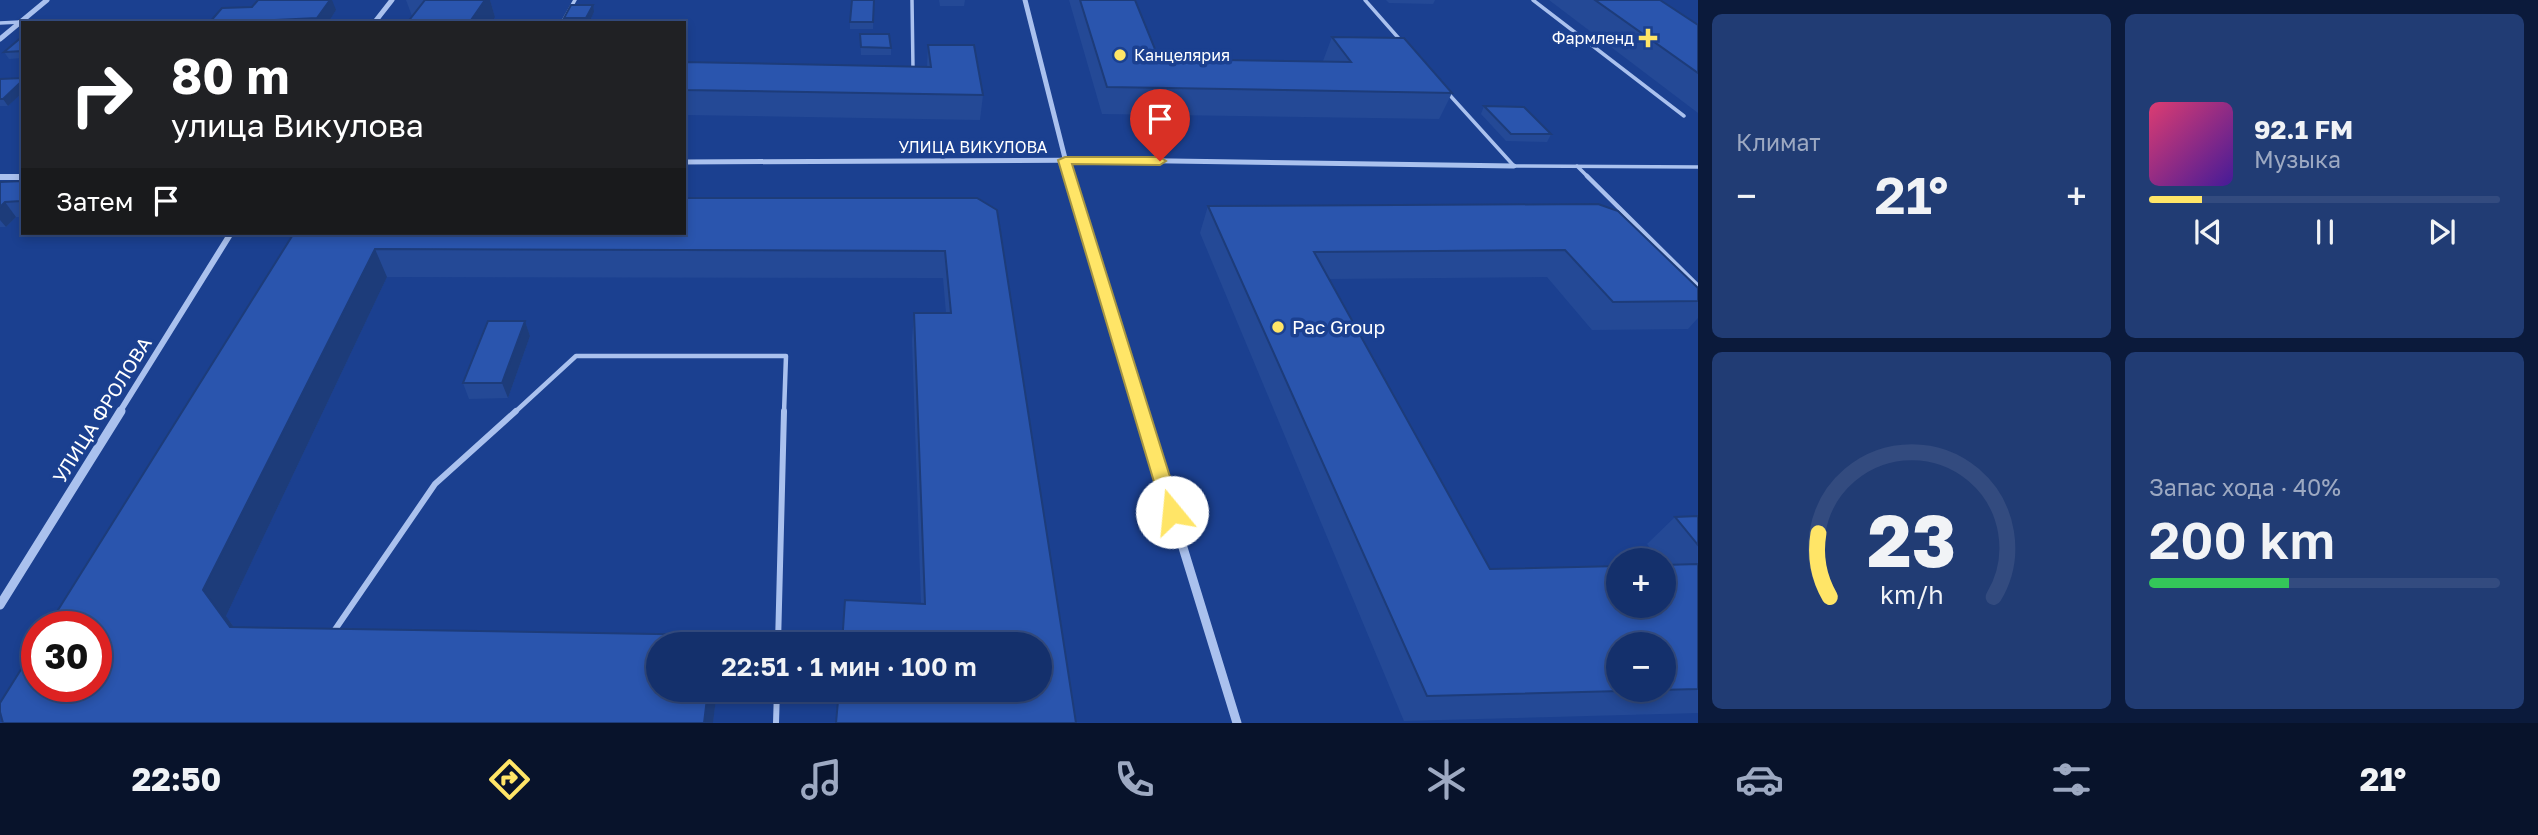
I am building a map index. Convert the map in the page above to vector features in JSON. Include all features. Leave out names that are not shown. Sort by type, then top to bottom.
[{"type":"street","points":[[21,21],[47,0]]},
{"type":"street","points":[[376,21],[393,0]]},
{"type":"street","points":[[1025,0],[1065,160],[1237,723]]},
{"type":"street","points":[[0,39],[20,22]]},
{"type":"street","name":"УЛИЦА ВИКУЛОВА","points":[[686,162],[1065,160],[1514,166]]},
{"type":"street","points":[[0,177],[21,177]]},
{"type":"street","name":"УЛИЦА ФРОЛОВА","points":[[0,605],[230,235]]},
{"type":"lane","points":[[563,21],[575,0]]},
{"type":"lane","points":[[901,68],[915,68],[912,0]]},
{"type":"lane","points":[[1365,0],[1407,49]]},
{"type":"lane","points":[[1533,0],[1684,116]]},
{"type":"lane","points":[[0,23],[20,22]]},
{"type":"lane","points":[[1443,89],[1514,166],[1698,167]]},
{"type":"lane","points":[[1577,166],[1698,286]]},
{"type":"lane","points":[[326,643],[435,484],[576,356],[786,356],[778,632]]},
{"type":"lane","points":[[776,723],[777,702]]},
{"type":"building","points":[[258,0],[330,0],[317,18],[211,21],[222,8],[252,7]]},
{"type":"building","points":[[425,0],[485,0],[470,21],[409,21]]},
{"type":"building","points":[[852,0],[874,0],[873,22],[850,22]]},
{"type":"building","points":[[1080,0],[1135,0],[1159,59],[1351,62],[1332,37],[1404,38],[1452,93],[1107,87]]},
{"type":"building","points":[[1595,0],[1660,0],[1698,25],[1698,73]]},
{"type":"building","points":[[571,5],[593,5],[586,18],[564,18]]},
{"type":"building","points":[[860,34],[889,34],[891,48],[861,47]]},
{"type":"building","points":[[21,38],[21,51],[4,52]]},
{"type":"building","points":[[928,45],[974,45],[983,95],[686,90],[686,62],[931,67]]},
{"type":"building","points":[[21,78],[21,82],[0,99],[0,79]]},
{"type":"building","points":[[1484,106],[1524,107],[1551,134],[1511,134]]},
{"type":"building","points":[[21,181],[21,201],[5,202],[0,207],[0,182]]},
{"type":"building","points":[[686,198],[977,198],[997,210],[1076,723],[836,723],[838,702],[1052,702],[1052,632],[843,632],[845,600],[925,604],[914,313],[951,313],[945,251],[375,249],[203,590],[230,627],[646,634],[646,702],[707,702],[704,723],[3,723],[0,703],[21,670],[21,702],[112,702],[112,611],[57,611],[293,235],[686,235]]},
{"type":"building","points":[[1598,204],[1618,211],[1698,288],[1698,301],[1613,302],[1565,250],[1314,252],[1490,569],[1606,566],[1606,618],[1676,618],[1676,565],[1698,564],[1698,689],[1676,690],[1676,632],[1606,632],[1606,691],[1427,696],[1208,206]]},
{"type":"building","points":[[488,321],[525,321],[502,383],[463,383]]},
{"type":"building","points":[[1698,516],[1698,545],[1675,517]]},
{"type":"place","name":"Фармленд","points":[[1648,38]]},
{"type":"place","name":"Канцелярия","points":[[1120,55]]},
{"type":"place","name":"Pac Group","points":[[1278,327]]},
{"type":"route","points":[[1160,161],[1065,160],[1172,512]]}]
